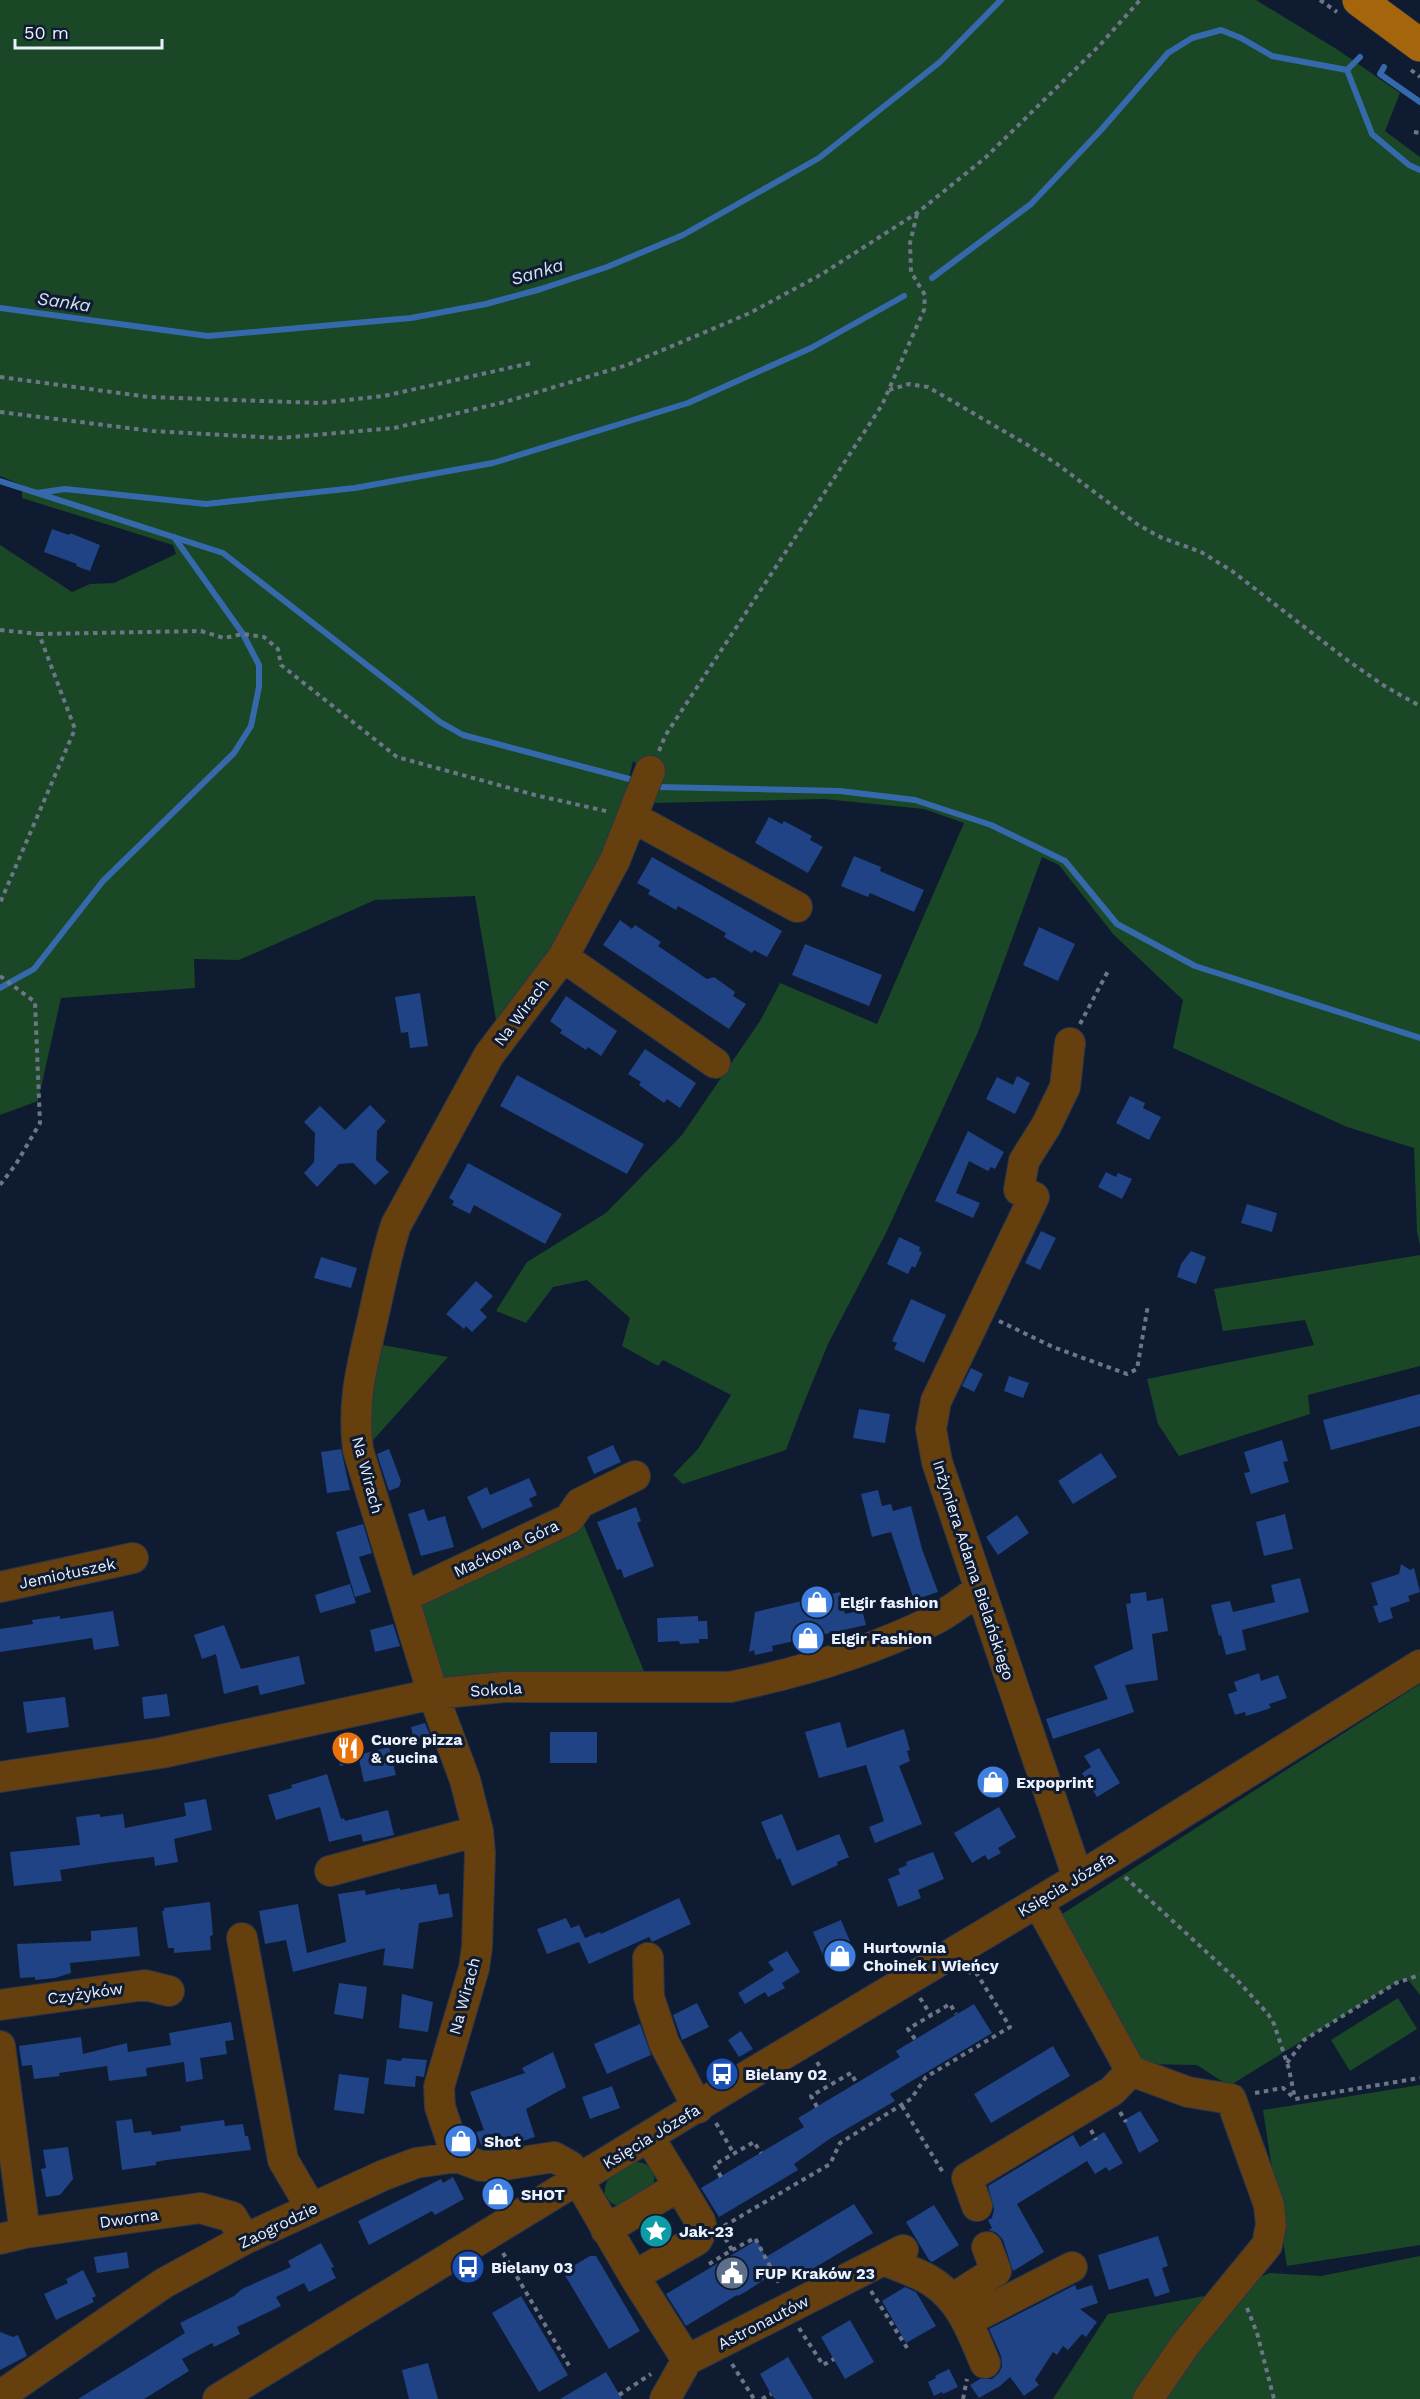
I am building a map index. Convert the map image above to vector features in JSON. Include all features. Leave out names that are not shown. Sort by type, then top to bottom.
[{"type":"main road","points":[[1359,0],[1420,45]]},
{"type":"street","name":"Na Wirach","points":[[457,2157],[440,2107],[439,2087],[474,1968],[480,1853],[478,1831],[465,1780],[433,1694],[358,1450],[355,1420],[357,1389],[388,1248],[396,1225],[489,1055],[563,957],[615,860],[650,771]]},
{"type":"street","points":[[632,817],[797,907]]},
{"type":"street","points":[[563,957],[716,1063]]},
{"type":"street","name":"Inżyniera Adama Bielańskiego","points":[[1070,1043],[1065,1087],[1046,1126],[1024,1161],[1020,1175],[1019,1190],[1034,1197],[936,1401],[931,1429],[937,1462],[1078,1878]]},
{"type":"street","name":"Maćkowa Góra","points":[[404,1597],[569,1519],[580,1503],[635,1476]]},
{"type":"street","name":"Jemiołuszek","points":[[0,1587],[133,1558]]},
{"type":"street","name":"Sokola","points":[[0,1777],[160,1753],[433,1694],[504,1687],[729,1687],[762,1681],[874,1646],[934,1620],[979,1590]]},
{"type":"street","name":"Księcia Józefa","points":[[218,2399],[649,2137],[707,2115],[1038,1902],[1420,1665]]},
{"type":"street","points":[[330,1871],[478,1831]]},
{"type":"street","points":[[1038,1902],[1131,2071],[1188,2092],[1231,2099],[1269,2205],[1271,2225],[1267,2245],[1185,2345],[1148,2399]]},
{"type":"street","points":[[242,1938],[284,2160],[311,2208]]},
{"type":"street","points":[[648,1958],[649,1997],[664,2043],[707,2115]]},
{"type":"street","name":"Czyżyków","points":[[0,2005],[145,1985],[169,1991]]},
{"type":"street","points":[[0,2046],[13,2236]]},
{"type":"street","points":[[977,2206],[967,2178],[1112,2091],[1131,2071]]},
{"type":"street","points":[[634,2276],[697,2240],[702,2230],[700,2221],[649,2137]]},
{"type":"street","name":"Zaogrodzie","points":[[0,2396],[164,2283],[311,2208],[416,2163],[457,2157],[481,2166],[497,2166],[554,2157],[570,2166],[579,2180]]},
{"type":"street","points":[[579,2180],[606,2230],[687,2361],[659,2386]]},
{"type":"street","points":[[606,2230],[679,2186]]},
{"type":"street","name":"Dworna","points":[[13,2236],[200,2208],[232,2217],[245,2240]]},
{"type":"street","points":[[959,2310],[996,2271],[987,2247]]},
{"type":"street","name":"Astronautów","points":[[687,2361],[893,2255],[929,2280],[959,2310]]},
{"type":"street","points":[[959,2310],[1072,2267]]},
{"type":"street","points":[[959,2310],[976,2371]]},
{"type":"path","points":[[0,412],[152,431],[280,438],[394,428],[505,402],[627,365],[750,313],[822,274],[917,213],[985,159],[1100,45],[1140,0]]},
{"type":"path","points":[[1414,132],[1420,133]]},
{"type":"path","points":[[650,771],[665,736],[882,405],[924,310],[925,295],[911,272],[910,243],[917,213]]},
{"type":"path","points":[[0,377],[149,397],[320,403],[384,396],[531,363]]},
{"type":"path","points":[[888,390],[909,384],[928,387],[1026,444],[1057,464],[1137,524],[1160,537],[1201,552],[1232,571],[1347,660],[1386,687],[1420,706]]},
{"type":"path","points":[[0,630],[39,634],[201,631],[224,638],[243,634],[264,637],[278,649],[281,665],[397,757],[535,795],[632,817]]},
{"type":"path","points":[[0,903],[75,729],[39,634]]},
{"type":"path","points":[[1070,1043],[1108,971]]},
{"type":"path","points":[[0,976],[35,1002],[40,1123],[16,1164],[0,1185]]},
{"type":"path","points":[[978,1310],[1053,1347],[1127,1374],[1137,1369],[1148,1305]]},
{"type":"path","points":[[1118,1869],[1261,2006],[1274,2025],[1287,2063],[1295,2098]]},
{"type":"path","points":[[720,2229],[830,2164],[840,2143],[902,2106],[911,2099],[926,2077],[1010,2027],[977,1974],[972,1974],[966,1967]]},
{"type":"path","points":[[1287,2063],[1304,2040],[1396,1983],[1420,1975]]},
{"type":"path","points":[[920,1996],[931,2015]]},
{"type":"path","points":[[915,2039],[908,2029],[950,2004],[956,2014]]},
{"type":"path","points":[[817,2061],[831,2085]]},
{"type":"path","points":[[818,2107],[811,2096],[851,2073],[857,2084]]},
{"type":"path","points":[[1231,2099],[1283,2088],[1295,2098],[1420,2078]]},
{"type":"path","points":[[902,2106],[946,2176],[967,2178]]},
{"type":"path","points":[[707,2115],[734,2154]]},
{"type":"path","points":[[721,2177],[714,2166],[754,2142],[761,2153]]},
{"type":"path","points":[[732,2250],[755,2238],[789,2308],[823,2365],[834,2359]]},
{"type":"path","points":[[498,2245],[571,2369]]},
{"type":"path","points":[[857,2274],[878,2300],[909,2351]]},
{"type":"path","points":[[1237,2281],[1257,2333],[1274,2399]]},
{"type":"path","points":[[718,2344],[754,2399]]},
{"type":"path","points":[[963,2399],[976,2371]]},
{"type":"path","points":[[619,2395],[659,2386]]},
{"type":"path","points":[[762,2399],[771,2394]]},
{"type":"green space","points":[[0,0],[1256,0],[1338,50],[1400,93],[1385,131],[1420,157],[1420,1245],[1417,1232],[1414,1148],[1347,1127],[1173,1048],[1183,1000],[1113,934],[1059,865],[1042,857],[978,1032],[886,1233],[828,1344],[786,1450],[683,1484],[673,1475],[698,1449],[731,1395],[663,1360],[658,1366],[622,1346],[630,1318],[587,1280],[553,1287],[526,1323],[496,1311],[527,1262],[606,1213],[682,1135],[760,1021],[780,983],[877,1024],[964,823],[924,809],[824,799],[652,803],[658,780],[633,761],[611,858],[564,940],[497,1026],[475,896],[375,900],[239,960],[194,959],[195,988],[61,998],[38,1101],[0,1115],[0,545],[72,592],[90,584],[114,583],[176,554],[173,545],[22,498],[22,485],[0,476]]},
{"type":"green space","points":[[1420,1255],[1420,1366],[1308,1395],[1310,1414],[1179,1456],[1158,1424],[1147,1379],[1314,1345],[1305,1320],[1223,1331],[1214,1289]]},
{"type":"green space","points":[[372,1343],[448,1357],[365,1449]]},
{"type":"green space","points":[[582,1520],[648,1681],[441,1684],[418,1612],[426,1593]]},
{"type":"green space","points":[[1420,1684],[1420,1995],[1406,1977],[1229,2086],[1197,2065],[1135,2064],[1056,1918]]},
{"type":"green space","points":[[1398,1998],[1417,2029],[1350,2071],[1331,2040]]},
{"type":"green space","points":[[1420,2085],[1420,2245],[1287,2266],[1263,2110]]},
{"type":"green space","points":[[638,2162],[647,2165],[652,2170],[653,2184],[644,2194],[620,2207],[611,2203],[605,2195],[605,2188],[610,2177],[620,2169]]},
{"type":"green space","points":[[1420,2256],[1420,2399],[1053,2399],[1108,2314],[1215,2294],[1270,2273],[1321,2276]]},
{"type":"building","points":[[52,529],[69,535],[70,533],[100,545],[90,571],[44,552]]},
{"type":"building","points":[[769,817],[782,824],[784,821],[812,836],[810,840],[823,847],[808,873],[755,843]]},
{"type":"building","points":[[854,856],[881,867],[880,871],[924,890],[914,912],[870,893],[868,897],[841,886]]},
{"type":"building","points":[[652,857],[782,931],[767,957],[754,950],[752,953],[724,937],[726,933],[678,906],[676,910],[648,894],[650,890],[637,883]]},
{"type":"building","points":[[620,920],[632,929],[635,925],[661,942],[658,946],[707,979],[714,977],[735,992],[733,996],[746,1004],[729,1029],[603,945]]},
{"type":"building","points":[[1039,927],[1075,944],[1058,981],[1023,965]]},
{"type":"building","points":[[805,944],[882,975],[869,1006],[792,975]]},
{"type":"building","points":[[420,993],[428,1046],[410,1048],[408,1032],[401,1033],[395,997]]},
{"type":"building","points":[[566,996],[617,1031],[601,1056],[588,1047],[586,1050],[560,1033],[562,1030],[550,1021]]},
{"type":"building","points":[[645,1049],[696,1083],[680,1108],[667,1099],[664,1103],[639,1085],[641,1082],[628,1074]]},
{"type":"building","points":[[517,1075],[644,1144],[627,1174],[500,1106]]},
{"type":"building","points":[[1017,1076],[1030,1083],[1015,1114],[986,1099],[997,1077],[1013,1085]]},
{"type":"building","points":[[1130,1096],[1145,1103],[1143,1108],[1161,1117],[1149,1140],[1116,1123]]},
{"type":"building","points":[[370,1105],[386,1121],[377,1131],[376,1160],[389,1172],[375,1185],[353,1163],[339,1164],[317,1187],[304,1173],[314,1162],[315,1133],[304,1122],[320,1106],[345,1130]]},
{"type":"building","points":[[968,1131],[1004,1152],[995,1169],[991,1167],[988,1171],[969,1161],[956,1193],[980,1203],[973,1218],[935,1201]]},
{"type":"building","points":[[468,1163],[562,1214],[545,1244],[474,1205],[470,1214],[452,1205],[454,1201],[449,1198]]},
{"type":"building","points":[[1106,1172],[1116,1177],[1118,1173],[1132,1179],[1122,1199],[1098,1187]]},
{"type":"building","points":[[1247,1204],[1277,1213],[1272,1232],[1241,1223]]},
{"type":"building","points":[[1041,1231],[1056,1238],[1040,1270],[1025,1263]]},
{"type":"building","points":[[899,1237],[920,1247],[919,1251],[922,1252],[915,1268],[912,1266],[908,1274],[887,1264]]},
{"type":"building","points":[[1191,1251],[1206,1257],[1196,1284],[1177,1277],[1181,1264]]},
{"type":"building","points":[[321,1257],[357,1268],[351,1288],[314,1278]]},
{"type":"building","points":[[476,1281],[493,1296],[480,1310],[487,1317],[472,1332],[466,1326],[464,1329],[446,1314]]},
{"type":"building","points":[[911,1299],[946,1315],[924,1363],[894,1349],[897,1343],[892,1341]]},
{"type":"building","points":[[971,1368],[983,1374],[974,1392],[962,1386]]},
{"type":"building","points":[[1009,1376],[1029,1383],[1023,1398],[1004,1391]]},
{"type":"building","points":[[1420,1394],[1420,1426],[1331,1450],[1323,1420]]},
{"type":"building","points":[[859,1409],[890,1414],[885,1443],[853,1438]]},
{"type":"building","points":[[1282,1440],[1288,1461],[1283,1462],[1289,1482],[1251,1494],[1244,1473],[1250,1472],[1244,1452]]},
{"type":"building","points":[[613,1445],[621,1462],[594,1474],[587,1457]]},
{"type":"building","points":[[341,1449],[350,1490],[327,1493],[321,1452]]},
{"type":"building","points":[[389,1449],[401,1481],[399,1487],[389,1491],[377,1454]]},
{"type":"building","points":[[1101,1453],[1117,1477],[1073,1504],[1058,1481]]},
{"type":"building","points":[[529,1478],[537,1495],[529,1499],[533,1506],[482,1529],[467,1497],[487,1487],[490,1495]]},
{"type":"building","points":[[878,1490],[882,1506],[891,1504],[893,1511],[911,1506],[922,1549],[938,1592],[914,1600],[891,1532],[872,1537],[861,1494]]},
{"type":"building","points":[[636,1507],[641,1521],[637,1523],[654,1566],[624,1578],[621,1569],[617,1570],[597,1522]]},
{"type":"building","points":[[424,1509],[428,1521],[445,1516],[454,1547],[421,1556],[408,1514]]},
{"type":"building","points":[[1285,1514],[1293,1549],[1264,1556],[1256,1522]]},
{"type":"building","points":[[1017,1515],[1029,1533],[998,1555],[986,1537]]},
{"type":"building","points":[[363,1524],[372,1553],[359,1557],[371,1592],[355,1597],[336,1532]]},
{"type":"building","points":[[1401,1564],[1410,1570],[1414,1568],[1420,1592],[1408,1596],[1410,1601],[1390,1608],[1393,1618],[1379,1623],[1373,1606],[1378,1605],[1371,1583],[1399,1574]]},
{"type":"building","points":[[1300,1578],[1309,1612],[1242,1630],[1246,1650],[1226,1655],[1211,1605],[1230,1601],[1233,1612],[1275,1602],[1271,1585]]},
{"type":"building","points":[[350,1584],[356,1603],[320,1613],[315,1595]]},
{"type":"building","points":[[840,1592],[845,1614],[862,1610],[866,1625],[772,1646],[773,1651],[755,1655],[754,1650],[749,1652],[755,1612]]},
{"type":"building","points":[[1146,1592],[1147,1601],[1163,1598],[1168,1631],[1152,1634],[1158,1680],[1125,1685],[1134,1712],[1053,1739],[1046,1719],[1108,1699],[1094,1666],[1133,1649],[1126,1604],[1131,1603],[1130,1594]]},
{"type":"building","points":[[113,1611],[119,1646],[94,1650],[92,1638],[0,1652],[0,1629],[33,1624],[32,1620],[60,1616],[60,1619]]},
{"type":"building","points":[[698,1616],[698,1621],[707,1621],[708,1639],[699,1639],[699,1643],[658,1642],[657,1618]]},
{"type":"building","points":[[393,1624],[400,1646],[375,1652],[370,1630]]},
{"type":"building","points":[[224,1625],[241,1669],[299,1656],[305,1684],[260,1695],[258,1685],[224,1694],[216,1654],[202,1659],[194,1635]]},
{"type":"building","points":[[1259,1673],[1261,1681],[1278,1675],[1287,1698],[1269,1704],[1271,1708],[1246,1716],[1245,1712],[1235,1715],[1228,1694],[1237,1691],[1234,1682]]},
{"type":"building","points":[[167,1694],[170,1716],[144,1719],[142,1697]]},
{"type":"building","points":[[65,1697],[69,1727],[27,1733],[23,1702]]},
{"type":"building","points":[[840,1722],[847,1748],[904,1729],[910,1750],[907,1751],[910,1761],[899,1766],[922,1824],[875,1843],[869,1827],[884,1821],[866,1765],[819,1778],[805,1732]]},
{"type":"building","points":[[425,1723],[432,1740],[415,1745],[411,1727]]},
{"type":"building","points":[[550,1732],[597,1732],[597,1763],[550,1763]]},
{"type":"building","points":[[353,1738],[358,1762],[340,1766],[336,1742]]},
{"type":"building","points":[[389,1747],[396,1775],[364,1782],[358,1755]]},
{"type":"building","points":[[1099,1748],[1120,1783],[1097,1797],[1082,1773],[1091,1767],[1084,1756]]},
{"type":"building","points":[[327,1774],[341,1819],[344,1818],[345,1821],[388,1810],[394,1835],[363,1842],[361,1834],[329,1842],[320,1807],[276,1820],[268,1795]]},
{"type":"building","points":[[206,1799],[212,1830],[174,1839],[178,1862],[155,1866],[154,1857],[106,1863],[60,1870],[62,1881],[14,1886],[10,1852],[80,1845],[76,1817],[123,1814],[125,1828],[186,1816],[184,1803]]},
{"type":"building","points":[[999,1807],[1016,1837],[998,1848],[1001,1853],[988,1860],[985,1855],[972,1863],[954,1833]]},
{"type":"building","points":[[782,1814],[797,1851],[839,1834],[849,1857],[837,1862],[838,1865],[792,1886],[780,1858],[777,1860],[761,1822]]},
{"type":"building","points":[[933,1852],[944,1879],[918,1890],[921,1898],[898,1907],[888,1879],[900,1874],[898,1869],[907,1865],[906,1862]]},
{"type":"building","points":[[436,1884],[439,1895],[449,1893],[453,1917],[419,1923],[413,1969],[383,1965],[385,1948],[293,1972],[286,1940],[265,1944],[259,1911],[298,1904],[307,1953],[346,1942],[338,1894],[365,1890],[366,1895]]},
{"type":"building","points":[[679,1898],[691,1924],[652,1942],[649,1937],[589,1964],[579,1942],[547,1954],[537,1929],[566,1918],[571,1928],[579,1925],[585,1938],[600,1932],[601,1934]]},
{"type":"building","points":[[210,1902],[213,1935],[210,1936],[211,1950],[174,1953],[174,1948],[168,1948],[162,1911],[164,1908]]},
{"type":"building","points":[[841,1920],[852,1946],[824,1958],[813,1932]]},
{"type":"building","points":[[137,1927],[140,1956],[70,1963],[71,1973],[55,1978],[35,1980],[35,1977],[20,1978],[17,1944],[91,1941],[91,1931]]},
{"type":"building","points":[[787,1951],[800,1972],[782,1983],[785,1988],[768,1997],[765,1992],[745,2004],[738,1993],[774,1970],[768,1962]]},
{"type":"building","points":[[339,1983],[367,1987],[363,2019],[334,2014]]},
{"type":"building","points":[[402,1994],[433,2002],[428,2032],[399,2028]]},
{"type":"building","points":[[697,2003],[709,2027],[682,2040],[673,2015]]},
{"type":"building","points":[[974,2004],[992,2033],[890,2094],[895,2101],[831,2138],[794,2164],[798,2170],[719,2217],[701,2188],[804,2127],[798,2118],[900,2057],[896,2051]]},
{"type":"building","points":[[231,2022],[234,2040],[225,2041],[227,2054],[200,2058],[203,2079],[186,2082],[184,2062],[146,2068],[147,2076],[109,2081],[107,2066],[34,2079],[32,2065],[22,2066],[19,2046],[81,2037],[83,2054],[127,2043],[128,2052],[171,2045],[169,2033]]},
{"type":"building","points":[[640,2024],[651,2055],[607,2074],[594,2044]]},
{"type":"building","points":[[741,2031],[753,2049],[739,2057],[728,2040]]},
{"type":"building","points":[[1053,2046],[1070,2076],[991,2123],[974,2094]]},
{"type":"building","points":[[553,2052],[566,2087],[526,2109],[535,2137],[504,2147],[493,2149],[491,2145],[482,2148],[476,2132],[484,2130],[470,2092],[525,2073],[522,2068]]},
{"type":"building","points":[[402,2058],[427,2060],[424,2077],[416,2076],[415,2087],[384,2084],[387,2059],[401,2061]]},
{"type":"building","points":[[339,2074],[369,2078],[364,2114],[334,2110]]},
{"type":"building","points":[[612,2086],[620,2108],[590,2119],[582,2097]]},
{"type":"building","points":[[1140,2111],[1159,2141],[1139,2153],[1124,2120]]},
{"type":"building","points":[[132,2119],[134,2133],[151,2131],[152,2135],[181,2131],[180,2126],[224,2120],[225,2126],[243,2124],[251,2150],[166,2160],[156,2162],[156,2165],[122,2170],[116,2121]]},
{"type":"building","points":[[1104,2132],[1123,2163],[1109,2171],[1106,2167],[1095,2174],[1087,2161],[1017,2204],[1044,2252],[1013,2271],[1003,2240],[997,2233],[989,2230],[992,2228],[988,2220],[992,2218],[994,2209],[988,2186],[1073,2135],[1080,2147]]},
{"type":"building","points":[[68,2147],[73,2179],[60,2195],[46,2197],[41,2169],[46,2168],[43,2150]]},
{"type":"building","points":[[453,2177],[464,2199],[435,2215],[432,2211],[369,2245],[358,2221],[441,2179],[443,2183]]},
{"type":"building","name":"SHOT","points":[[508,2182],[511,2190],[507,2198],[491,2205],[484,2188],[495,2183]]},
{"type":"building","points":[[854,2204],[873,2233],[794,2280],[785,2266],[686,2326],[666,2294],[757,2240],[766,2257]]},
{"type":"building","points":[[934,2205],[959,2245],[932,2262],[906,2222]]},
{"type":"building","points":[[1158,2236],[1168,2266],[1162,2268],[1170,2292],[1155,2297],[1148,2278],[1109,2290],[1098,2255]]},
{"type":"building","points":[[321,2243],[334,2267],[331,2268],[336,2278],[309,2292],[304,2283],[276,2297],[281,2306],[237,2327],[240,2334],[214,2347],[212,2343],[182,2359],[189,2371],[144,2399],[78,2399],[185,2333],[180,2323],[234,2296],[242,2289],[291,2267],[288,2261]]},
{"type":"building","points":[[127,2252],[129,2268],[97,2273],[94,2257]]},
{"type":"building","points":[[590,2256],[596,2256],[640,2331],[609,2349],[563,2272]]},
{"type":"building","points":[[83,2270],[96,2296],[92,2298],[94,2302],[56,2320],[44,2294],[68,2283],[66,2279]]},
{"type":"building","points":[[1075,2285],[1077,2290],[1092,2285],[1098,2303],[1080,2309],[1097,2322],[1086,2337],[1082,2334],[1068,2350],[1063,2346],[1057,2355],[1053,2352],[1035,2380],[1039,2385],[1024,2396],[1010,2377],[1000,2386],[979,2398],[970,2385],[980,2379],[992,2379],[999,2373],[1002,2366],[1001,2356],[989,2329]]},
{"type":"building","points":[[905,2287],[916,2292],[936,2326],[906,2343],[882,2301]]},
{"type":"building","points":[[521,2296],[568,2375],[539,2392],[492,2313]]},
{"type":"building","points":[[850,2320],[874,2362],[845,2379],[821,2337]]},
{"type":"building","points":[[0,2332],[13,2337],[18,2335],[27,2356],[0,2370]]},
{"type":"building","points":[[788,2357],[813,2399],[775,2399],[771,2394],[760,2374]]},
{"type":"building","points":[[428,2363],[438,2399],[409,2399],[402,2370]]},
{"type":"building","points":[[949,2369],[958,2387],[934,2396],[928,2382]]},
{"type":"building","points":[[606,2372],[622,2399],[560,2399]]},
{"type":"waterway","name":"Sanka","points":[[0,308],[208,336],[411,318],[486,304],[541,289],[607,267],[683,235],[819,158],[940,62],[1001,0]]},
{"type":"waterway","points":[[932,278],[1031,204],[1101,130],[1168,53],[1192,38],[1221,30],[1241,38],[1272,56],[1347,70],[1372,134],[1409,165],[1420,170]]},
{"type":"waterway","points":[[1347,70],[1360,57]]},
{"type":"waterway","points":[[1384,67],[1380,74],[1420,102]]},
{"type":"waterway","points":[[37,493],[65,489],[206,504],[355,488],[493,463],[688,403],[811,348],[904,296]]},
{"type":"waterway","points":[[0,481],[223,553],[440,722],[463,735],[633,780]]},
{"type":"waterway","points":[[0,988],[34,969],[103,881],[234,753],[251,726],[259,687],[259,665],[243,634],[174,537]]},
{"type":"waterway","points":[[657,787],[840,791],[915,800],[991,825],[1065,861],[1117,924],[1195,966],[1420,1038]]},
{"type":"place","name":"Elgir fashion","points":[[817,1602]]},
{"type":"place","name":"Elgir Fashion","points":[[808,1638]]},
{"type":"place","name":"Cuore pizza & cucina","points":[[348,1748]]},
{"type":"place","name":"Expoprint","points":[[993,1782]]},
{"type":"place","name":"Hurtownia Choinek I Wieńcy","points":[[840,1956]]},
{"type":"place","name":"Bielany 02","points":[[722,2074]]},
{"type":"place","name":"Shot","points":[[461,2141]]},
{"type":"place","name":"SHOT","points":[[498,2194]]},
{"type":"place","name":"Jak-23","points":[[656,2231]]},
{"type":"place","name":"Bielany 03","points":[[468,2267]]},
{"type":"place","name":"FUP Kraków 23","points":[[732,2273]]}]
